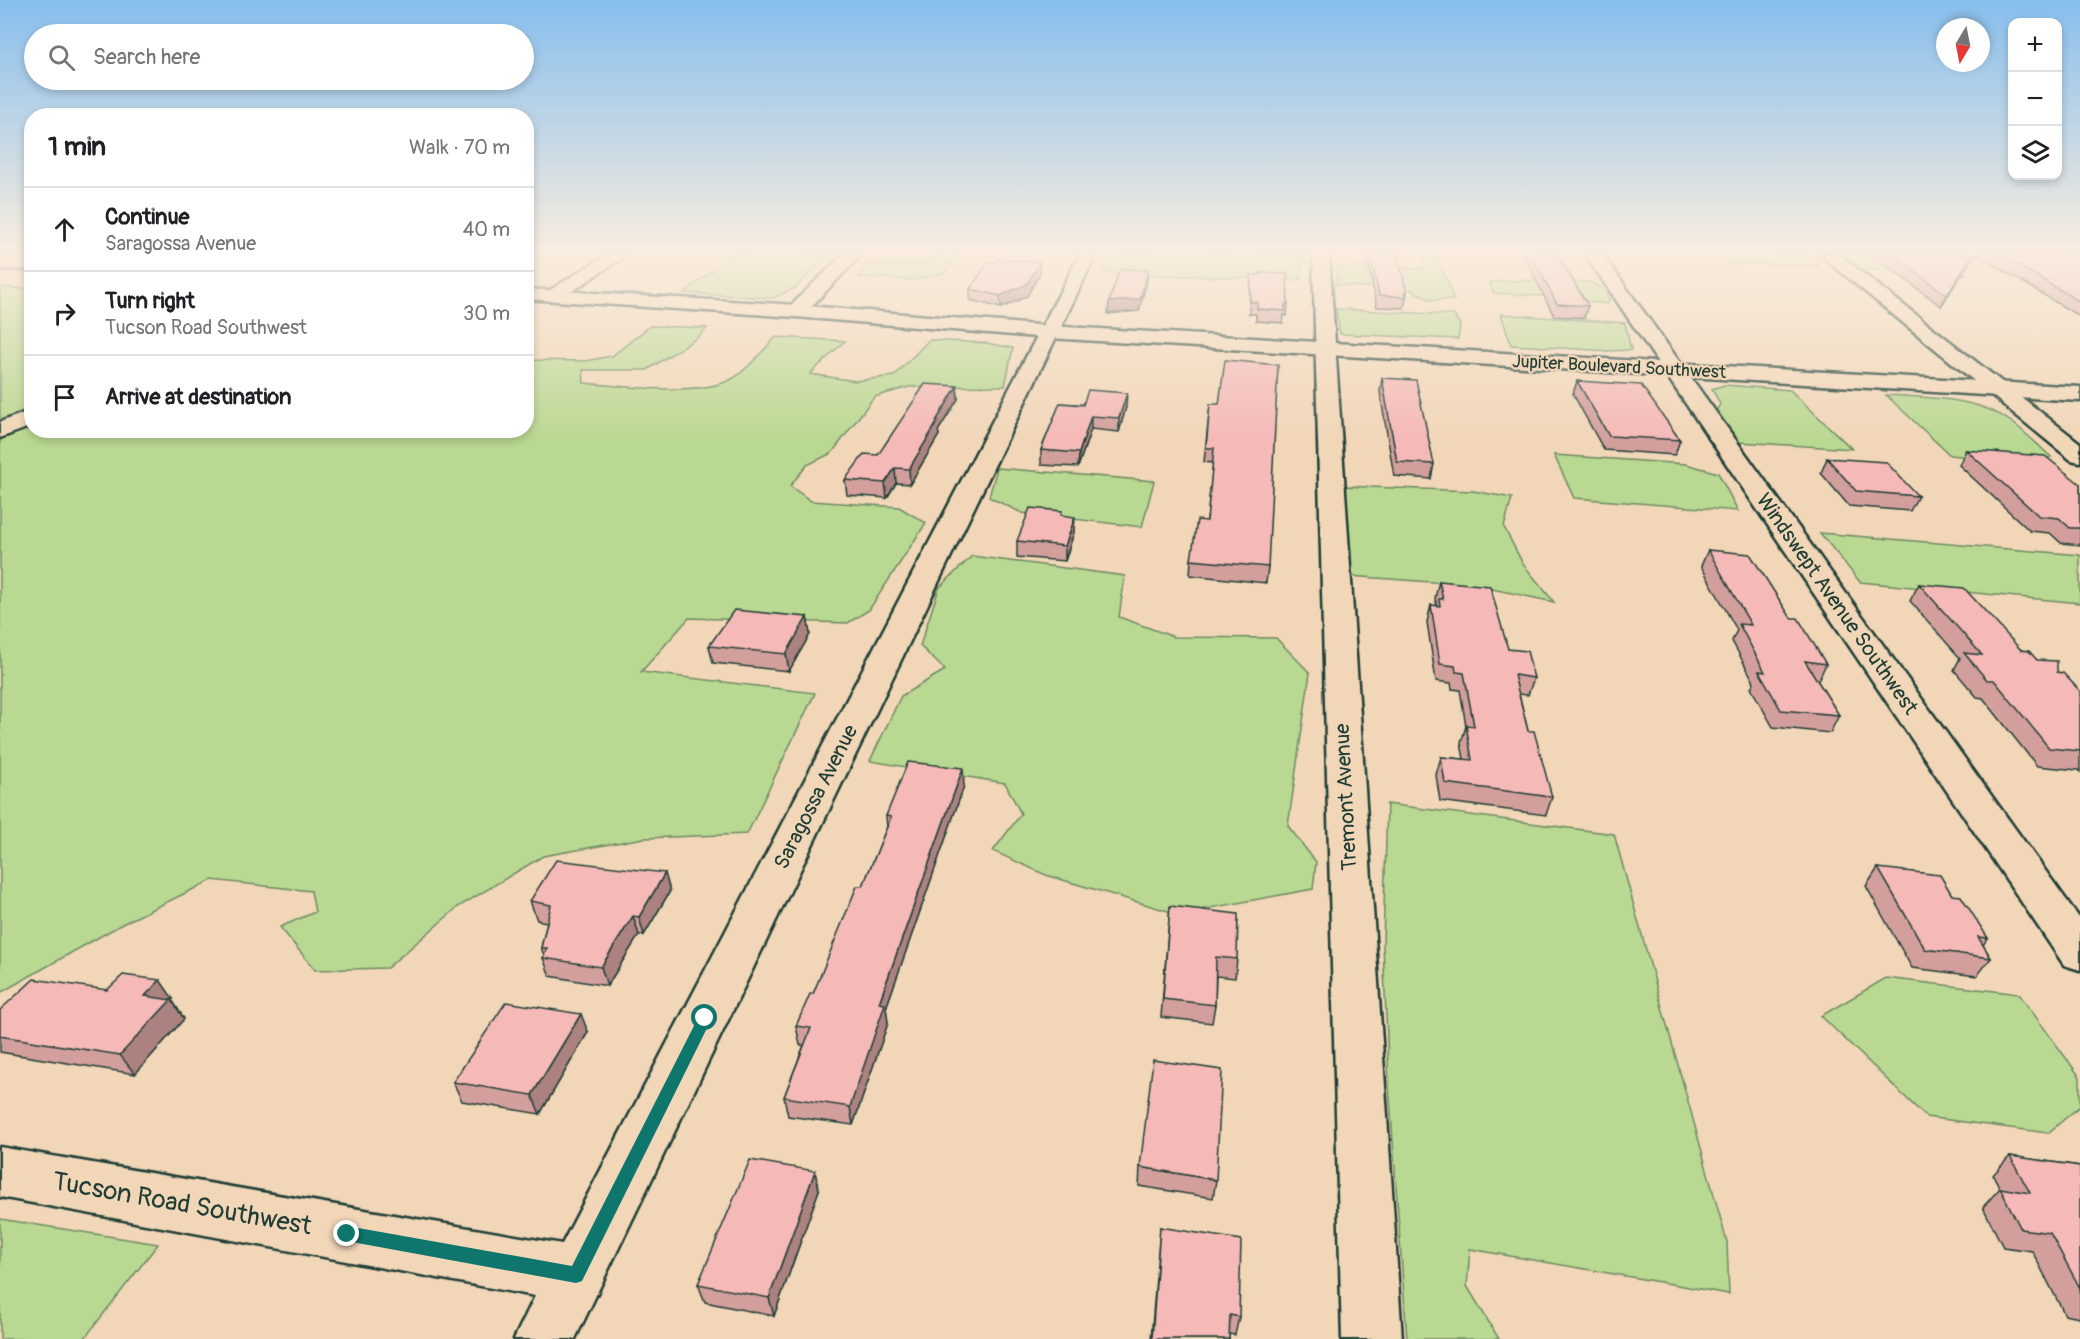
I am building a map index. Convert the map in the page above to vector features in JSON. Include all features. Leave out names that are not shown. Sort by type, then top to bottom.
[{"type":"street","name":"Jupiter Boulevard Southwest","points":[[700,316],[1049,332]]},
{"type":"street","name":"Jupiter Boulevard Southwest","points":[[862,316],[1049,332],[2080,394]]},
{"type":"street","name":"Saragossa Avenue","points":[[544,1339],[1057,316]]},
{"type":"street","name":"Tremont Avenue","points":[[1324,316],[1372,1339]]},
{"type":"street","name":"Windswept Avenue Southwest","points":[[1637,316],[2080,953]]},
{"type":"street","points":[[1905,316],[2080,455]]},
{"type":"street","points":[[0,431],[24,420]]},
{"type":"street","name":"Tucson Road Southwest","points":[[0,1172],[576,1275]]},
{"type":"green space","points":[[0,316],[24,316],[24,410],[0,421]]},
{"type":"green space","points":[[1337,316],[1455,316],[1460,325],[1458,339],[1340,334]]},
{"type":"green space","points":[[1502,316],[1625,323],[1631,350],[1609,351],[1511,345]]},
{"type":"green space","points":[[650,326],[707,328],[700,336],[647,370],[583,370],[584,383],[660,389],[700,388],[718,384],[732,379],[743,371],[776,337],[845,341],[810,374],[855,381],[894,376],[929,340],[986,343],[1013,348],[1005,386],[909,387],[874,397],[832,453],[807,465],[790,486],[811,501],[899,507],[926,523],[869,610],[848,623],[689,618],[641,672],[815,693],[747,834],[644,838],[543,856],[458,907],[387,968],[315,970],[280,927],[315,912],[311,891],[212,880],[124,923],[0,993],[0,437],[24,426],[24,438],[534,438],[534,360],[585,361],[612,356]]},
{"type":"green space","points":[[1724,385],[1790,390],[1852,449],[1738,442],[1715,413],[1720,404],[1712,389]]},
{"type":"green space","points":[[1886,395],[1952,400],[1984,408],[2013,423],[2051,457],[2023,462],[1950,455]]},
{"type":"green space","points":[[1554,455],[1686,464],[1718,473],[1738,511],[1574,498]]},
{"type":"green space","points":[[997,468],[1154,481],[1142,527],[1022,513],[989,497]]},
{"type":"green space","points":[[1343,486],[1473,491],[1512,498],[1504,527],[1523,564],[1554,602],[1473,585],[1349,576]]},
{"type":"green space","points":[[1820,533],[2080,555],[2080,603],[1860,582]]},
{"type":"green space","points":[[972,556],[1125,576],[1119,617],[1174,637],[1276,638],[1310,673],[1288,826],[1316,862],[1313,889],[1178,914],[1046,875],[993,851],[1021,814],[1005,783],[870,761],[901,696],[945,670],[920,646],[939,588]]},
{"type":"green space","points":[[1387,804],[1614,834],[1727,1242],[1729,1294],[1470,1249],[1467,1286],[1499,1339],[1407,1339],[1389,1086],[1383,945]]},
{"type":"green space","points":[[1886,978],[2019,994],[2080,1077],[2080,1106],[2048,1133],[1926,1117],[1821,1016]]},
{"type":"green space","points":[[0,1219],[158,1244],[84,1339],[0,1339]]},
{"type":"building","points":[[1225,360],[1278,365],[1268,567],[1191,560],[1197,520],[1207,521],[1214,448],[1206,448],[1210,404],[1219,404]]},
{"type":"building","points":[[1382,378],[1416,380],[1434,464],[1397,462]]},
{"type":"building","points":[[1577,381],[1641,385],[1680,440],[1609,436]]},
{"type":"building","points":[[925,384],[957,386],[909,469],[895,468],[885,483],[845,480],[864,454],[878,455]]},
{"type":"building","points":[[1088,390],[1127,393],[1119,418],[1091,416],[1079,453],[1041,450],[1060,403],[1083,405]]},
{"type":"building","points":[[1966,450],[2045,456],[2080,484],[2080,528],[2070,528],[2059,518],[2039,516]]},
{"type":"building","points":[[1827,458],[1886,462],[1918,496],[1856,491]]},
{"type":"building","points":[[1030,508],[1062,511],[1061,515],[1075,517],[1065,546],[1017,541]]},
{"type":"building","points":[[1708,550],[1750,554],[1791,618],[1798,618],[1826,664],[1805,661],[1839,715],[1781,710],[1759,671],[1765,672],[1739,624],[1751,625]]},
{"type":"building","points":[[1439,581],[1490,586],[1508,649],[1527,651],[1534,678],[1514,675],[1528,731],[1534,731],[1552,797],[1445,783],[1441,757],[1472,760],[1466,725],[1474,726],[1464,673],[1456,672],[1455,666],[1440,664],[1431,605],[1440,606],[1439,599],[1443,599]]},
{"type":"building","points":[[1919,584],[1964,588],[2021,650],[2029,651],[2037,660],[2057,661],[2057,672],[2063,673],[2080,691],[2080,751],[2049,748],[1994,680],[1987,680],[1964,653],[1982,655]]},
{"type":"building","points":[[734,610],[807,617],[786,654],[709,646]]},
{"type":"building","points":[[908,762],[963,768],[879,1003],[885,1004],[850,1107],[784,1097],[811,1028],[796,1026],[810,994],[813,994],[857,886],[863,886],[891,817],[886,816]]},
{"type":"building","points":[[556,860],[665,873],[639,917],[633,916],[601,967],[543,958],[547,948],[541,948],[551,905],[530,901]]},
{"type":"building","points":[[1878,868],[1940,875],[1952,895],[1961,896],[1988,938],[1978,937],[1991,958],[1925,949]]},
{"type":"building","points":[[1170,906],[1238,914],[1237,959],[1216,957],[1215,1005],[1163,999]]},
{"type":"building","points":[[123,975],[160,980],[145,996],[171,1000],[120,1055],[0,1036],[0,1010],[34,979],[107,990]]},
{"type":"building","points":[[506,1002],[581,1014],[532,1095],[453,1082]]},
{"type":"building","points":[[1153,1060],[1222,1070],[1216,1180],[1140,1167]]},
{"type":"building","points":[[2010,1156],[2080,1166],[2080,1288],[2050,1233],[2021,1229],[2000,1188],[2030,1193]]},
{"type":"building","points":[[750,1160],[815,1171],[769,1298],[698,1284]]},
{"type":"building","points":[[1160,1227],[1241,1240],[1239,1317],[1230,1315],[1229,1339],[1152,1339]]},
{"type":"route","points":[[347,1234],[576,1275],[705,1018]]}]
